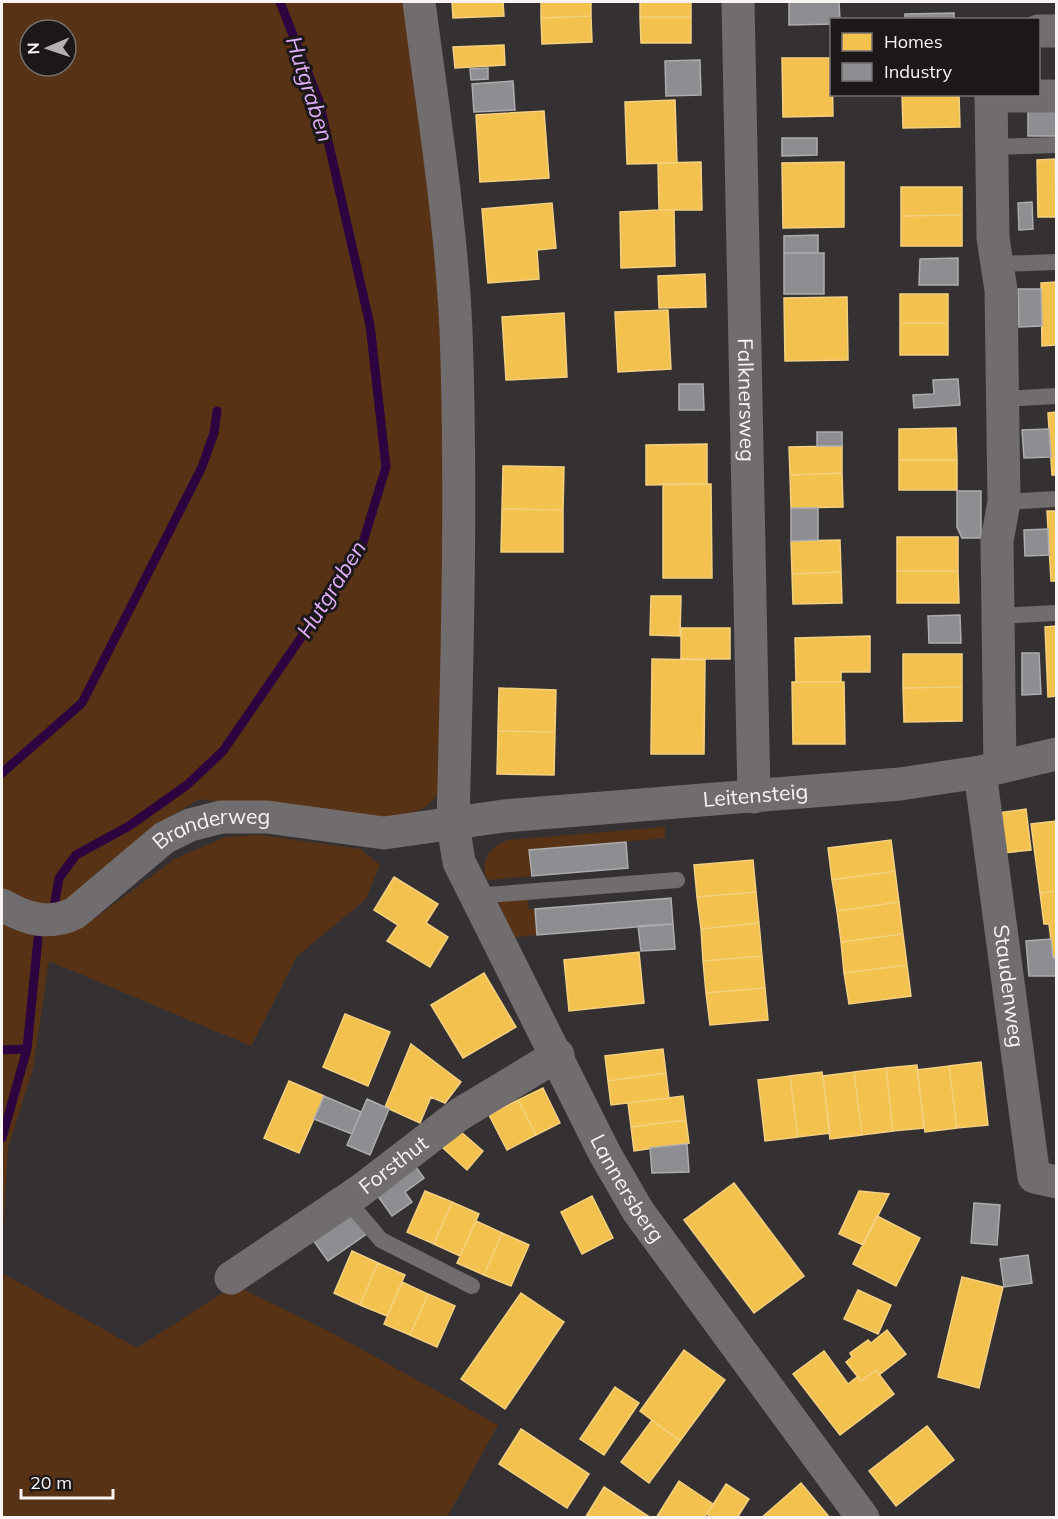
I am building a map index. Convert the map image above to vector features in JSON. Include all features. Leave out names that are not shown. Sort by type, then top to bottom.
[{"type":"street","points":[[419,2],[446,214],[456,330],[458,470],[453,825]]},
{"type":"street","name":"Falknersweg","points":[[738,2],[754,797]]},
{"type":"street","points":[[1040,31],[1056,31]]},
{"type":"street","points":[[990,769],[998,616],[998,541],[1004,502],[999,264],[993,237],[991,96]]},
{"type":"street","points":[[1040,96],[1056,96]]},
{"type":"street","name":"Leitensteig","points":[[453,825],[504,816],[900,784],[990,769],[1056,754]]},
{"type":"street","name":"Staudenweg","points":[[990,769],[1034,1177],[1056,1182]]},
{"type":"street","name":"Branderweg","points":[[2,905],[17,914],[50,919],[75,913],[164,838],[205,820],[243,816],[267,817],[384,833],[453,825]]},
{"type":"street","name":"Lannersberg","points":[[453,825],[459,862],[475,896],[558,1056],[605,1154],[644,1220],[863,1518]]},
{"type":"street","name":"Forsthut","points":[[231,1278],[347,1200],[460,1114],[558,1056]]},
{"type":"lane","points":[[991,147],[1056,145]]},
{"type":"lane","points":[[999,264],[1056,262]]},
{"type":"lane","points":[[1003,399],[1056,396]]},
{"type":"lane","points":[[1004,502],[1056,499]]},
{"type":"lane","points":[[998,616],[1056,613]]},
{"type":"lane","points":[[475,896],[676,880]]},
{"type":"lane","points":[[347,1200],[381,1240],[472,1286]]},
{"type":"shaded area","points":[[2,2],[406,2],[437,241],[445,494],[438,794],[427,806],[418,811],[357,820],[199,799],[154,827],[56,911],[2,891]]},
{"type":"shaded area","points":[[665,827],[665,838],[529,850],[532,876],[487,880],[485,873],[485,861],[491,850],[508,840]]},
{"type":"shaded area","points":[[260,835],[360,849],[380,865],[365,900],[297,956],[251,1046],[49,961],[33,1069],[8,1148],[2,1250],[2,917],[94,919],[176,858],[226,837]]},
{"type":"shaded area","points":[[528,898],[529,909],[535,909],[537,935],[508,938],[505,917],[497,900]]},
{"type":"shaded area","points":[[2,1273],[137,1348],[235,1285],[334,1334],[498,1425],[447,1517],[2,1517]]},
{"type":"building: Homes","points":[[452,2],[503,2],[504,16],[453,18]]},
{"type":"building: Homes","points":[[541,2],[591,2],[591,16],[541,18]]},
{"type":"building: Homes","points":[[640,2],[691,2],[691,17],[640,17]]},
{"type":"building: Homes","points":[[591,16],[592,42],[542,44],[541,18]]},
{"type":"building: Homes","points":[[640,17],[691,17],[691,43],[641,43]]},
{"type":"building: Homes","points":[[504,45],[505,65],[455,68],[453,47]]},
{"type":"building: Homes","points":[[782,58],[830,58],[830,96],[833,96],[833,116],[783,117]]},
{"type":"building: Homes","points":[[902,96],[959,96],[960,127],[903,128]]},
{"type":"building: Homes","points":[[675,100],[677,163],[627,164],[625,102]]},
{"type":"building: Homes","points":[[544,111],[549,178],[480,182],[476,115]]},
{"type":"building: Homes","points":[[1055,159],[1056,217],[1038,217],[1037,160]]},
{"type":"building: Homes","points":[[701,162],[702,210],[659,210],[658,163]]},
{"type":"building: Homes","points":[[844,162],[844,227],[783,228],[782,163]]},
{"type":"building: Homes","points":[[901,187],[962,187],[962,215],[901,216]]},
{"type":"building: Homes","points":[[552,203],[556,248],[537,250],[539,279],[488,283],[482,209]]},
{"type":"building: Homes","points":[[674,210],[675,266],[621,268],[620,212]]},
{"type":"building: Homes","points":[[962,215],[962,246],[901,246],[901,216]]},
{"type":"building: Homes","points":[[705,274],[706,307],[659,308],[658,276]]},
{"type":"building: Homes","points":[[1056,282],[1056,345],[1042,346],[1041,283]]},
{"type":"building: Homes","points":[[900,294],[948,294],[948,323],[900,323]]},
{"type":"building: Homes","points":[[847,297],[848,360],[785,361],[784,298]]},
{"type":"building: Homes","points":[[668,310],[671,369],[618,372],[615,312]]},
{"type":"building: Homes","points":[[564,313],[567,377],[506,380],[502,317]]},
{"type":"building: Homes","points":[[900,323],[948,323],[948,355],[900,355]]},
{"type":"building: Homes","points":[[1056,412],[1056,475],[1052,475],[1048,413]]},
{"type":"building: Homes","points":[[956,428],[957,460],[899,460],[899,429]]},
{"type":"building: Homes","points":[[707,444],[707,484],[646,485],[646,445]]},
{"type":"building: Homes","points":[[842,446],[842,473],[790,475],[789,447]]},
{"type":"building: Homes","points":[[899,460],[957,460],[957,490],[899,490]]},
{"type":"building: Homes","points":[[503,466],[564,467],[563,510],[502,509]]},
{"type":"building: Homes","points":[[842,473],[843,507],[791,508],[790,475]]},
{"type":"building: Homes","points":[[663,484],[711,484],[712,578],[663,578]]},
{"type":"building: Homes","points":[[502,509],[563,510],[563,552],[501,552]]},
{"type":"building: Homes","points":[[1047,511],[1056,511],[1056,581],[1051,581]]},
{"type":"building: Homes","points":[[897,537],[958,537],[958,571],[897,571]]},
{"type":"building: Homes","points":[[840,540],[841,572],[792,574],[791,541]]},
{"type":"building: Homes","points":[[897,571],[958,571],[959,603],[897,603]]},
{"type":"building: Homes","points":[[841,572],[842,603],[793,604],[792,574]]},
{"type":"building: Homes","points":[[651,596],[681,596],[680,636],[650,635]]},
{"type":"building: Homes","points":[[1056,626],[1056,696],[1048,697],[1045,627]]},
{"type":"building: Homes","points":[[681,628],[730,628],[730,659],[681,659]]},
{"type":"building: Homes","points":[[870,636],[870,672],[841,672],[841,682],[796,682],[795,638]]},
{"type":"building: Homes","points":[[903,654],[962,654],[962,687],[903,688]]},
{"type":"building: Homes","points":[[652,659],[705,660],[704,754],[651,754]]},
{"type":"building: Homes","points":[[792,682],[844,682],[845,744],[793,744]]},
{"type":"building: Homes","points":[[962,687],[962,721],[904,722],[903,688]]},
{"type":"building: Homes","points":[[499,688],[556,690],[555,732],[498,731]]},
{"type":"building: Homes","points":[[498,731],[555,732],[554,775],[497,774]]},
{"type":"building: Homes","points":[[1026,809],[1031,850],[1003,853],[998,813]]},
{"type":"building: Homes","points":[[1056,821],[1056,891],[1040,893],[1031,824]]},
{"type":"building: Homes","points":[[891,840],[895,871],[832,880],[828,848]]},
{"type":"building: Homes","points":[[753,860],[756,892],[697,897],[694,865]]},
{"type":"building: Homes","points":[[895,871],[899,902],[837,911],[832,880]]},
{"type":"building: Homes","points":[[394,877],[438,904],[426,923],[448,937],[430,967],[387,941],[398,925],[374,910]]},
{"type":"building: Homes","points":[[1056,891],[1056,957],[1053,958],[1049,924],[1044,924],[1040,893]]},
{"type":"building: Homes","points":[[756,892],[759,923],[701,929],[697,897]]},
{"type":"building: Homes","points":[[899,902],[903,934],[841,942],[837,911]]},
{"type":"building: Homes","points":[[759,923],[762,956],[703,961],[701,929]]},
{"type":"building: Homes","points":[[903,934],[907,965],[844,973],[841,942]]},
{"type":"building: Homes","points":[[639,952],[644,1003],[569,1011],[564,960]]},
{"type":"building: Homes","points":[[762,956],[765,988],[706,993],[703,961]]},
{"type":"building: Homes","points":[[907,965],[911,996],[849,1004],[844,973]]},
{"type":"building: Homes","points":[[484,973],[516,1027],[463,1058],[431,1005]]},
{"type":"building: Homes","points":[[765,988],[768,1020],[710,1025],[706,993]]},
{"type":"building: Homes","points":[[345,1014],[390,1032],[368,1086],[323,1067]]},
{"type":"building: Homes","points":[[411,1044],[461,1082],[445,1103],[431,1097],[420,1123],[385,1107]]},
{"type":"building: Homes","points":[[663,1049],[666,1073],[608,1081],[605,1056]]},
{"type":"building: Homes","points":[[981,1062],[988,1125],[957,1128],[949,1066]]},
{"type":"building: Homes","points":[[917,1065],[924,1128],[893,1131],[886,1068]]},
{"type":"building: Homes","points":[[949,1066],[957,1128],[925,1132],[917,1070]]},
{"type":"building: Homes","points":[[886,1068],[893,1131],[862,1135],[854,1072]]},
{"type":"building: Homes","points":[[822,1072],[830,1133],[798,1137],[790,1076]]},
{"type":"building: Homes","points":[[854,1072],[862,1135],[830,1139],[823,1076]]},
{"type":"building: Homes","points":[[666,1073],[669,1098],[611,1105],[608,1081]]},
{"type":"building: Homes","points":[[790,1076],[798,1137],[765,1141],[758,1080]]},
{"type":"building: Homes","points":[[289,1081],[324,1096],[299,1153],[264,1138]]},
{"type":"building: Homes","points":[[543,1088],[560,1123],[536,1135],[518,1100]]},
{"type":"building: Homes","points":[[683,1096],[686,1120],[631,1127],[628,1103]]},
{"type":"building: Homes","points":[[518,1100],[536,1135],[507,1150],[489,1115]]},
{"type":"building: Homes","points":[[686,1120],[689,1143],[634,1151],[631,1127]]},
{"type":"building: Homes","points":[[460,1131],[483,1151],[467,1170],[443,1148]]},
{"type":"building: Homes","points":[[734,1183],[804,1276],[754,1313],[684,1220]]},
{"type":"building: Homes","points":[[425,1191],[452,1202],[434,1244],[407,1232]]},
{"type":"building: Homes","points":[[859,1191],[889,1194],[863,1245],[839,1234]]},
{"type":"building: Homes","points":[[592,1196],[613,1238],[582,1254],[561,1212]]},
{"type":"building: Homes","points":[[452,1202],[479,1214],[460,1256],[434,1244]]},
{"type":"building: Homes","points":[[877,1216],[920,1238],[896,1286],[853,1264]]},
{"type":"building: Homes","points":[[476,1221],[502,1233],[484,1275],[457,1263]]},
{"type":"building: Homes","points":[[502,1233],[529,1245],[511,1286],[484,1275]]},
{"type":"building: Homes","points":[[352,1251],[378,1263],[360,1305],[334,1293]]},
{"type":"building: Homes","points":[[378,1263],[405,1275],[387,1316],[360,1305]]},
{"type":"building: Homes","points":[[962,1277],[1003,1287],[979,1388],[938,1377]]},
{"type":"building: Homes","points":[[402,1282],[428,1294],[410,1335],[384,1324]]},
{"type":"building: Homes","points":[[858,1290],[891,1305],[878,1334],[844,1319]]},
{"type":"building: Homes","points":[[521,1293],[564,1322],[505,1409],[461,1379]]},
{"type":"building: Homes","points":[[428,1294],[455,1306],[437,1347],[410,1335]]},
{"type":"building: Homes","points":[[887,1330],[906,1354],[879,1375],[876,1370],[861,1381],[846,1362],[852,1357],[850,1353],[868,1340],[871,1343]]},
{"type":"building: Homes","points":[[684,1350],[725,1380],[680,1441],[640,1411]]},
{"type":"building: Homes","points":[[824,1351],[848,1384],[857,1377],[861,1381],[876,1370],[894,1394],[840,1435],[793,1374]]},
{"type":"building: Homes","points":[[615,1387],[639,1403],[604,1455],[580,1439]]},
{"type":"building: Homes","points":[[652,1420],[680,1441],[649,1483],[621,1462]]},
{"type":"building: Homes","points":[[927,1426],[954,1460],[896,1506],[869,1471]]},
{"type":"building: Homes","points":[[521,1429],[589,1474],[567,1508],[499,1464]]},
{"type":"building: Homes","points":[[679,1481],[713,1504],[704,1518],[656,1518]]},
{"type":"building: Homes","points":[[801,1483],[830,1518],[761,1518]]},
{"type":"building: Homes","points":[[726,1484],[749,1499],[737,1518],[713,1518],[707,1514]]},
{"type":"building: Homes","points":[[604,1487],[651,1518],[585,1518]]},
{"type":"building: Industry","points":[[789,2],[839,2],[840,18],[830,18],[830,24],[789,25]]},
{"type":"building: Industry","points":[[954,13],[954,18],[905,18],[905,14]]},
{"type":"building: Industry","points":[[700,60],[701,95],[666,96],[665,61]]},
{"type":"building: Industry","points":[[488,68],[488,79],[471,80],[470,69]]},
{"type":"building: Industry","points":[[513,81],[515,110],[474,112],[472,84]]},
{"type":"building: Industry","points":[[1028,107],[1056,107],[1056,136],[1028,136]]},
{"type":"building: Industry","points":[[782,138],[817,138],[817,155],[782,156]]},
{"type":"building: Industry","points":[[1032,202],[1033,229],[1019,230],[1018,203]]},
{"type":"building: Industry","points":[[818,235],[818,253],[784,253],[784,236]]},
{"type":"building: Industry","points":[[784,253],[824,253],[824,294],[784,294]]},
{"type":"building: Industry","points":[[958,258],[958,285],[919,285],[920,259]]},
{"type":"building: Industry","points":[[1018,289],[1041,289],[1042,326],[1019,327]]},
{"type":"building: Industry","points":[[958,379],[960,405],[914,408],[913,395],[934,394],[933,380]]},
{"type":"building: Industry","points":[[679,384],[703,384],[704,410],[679,410]]},
{"type":"building: Industry","points":[[1049,429],[1051,457],[1024,458],[1022,430]]},
{"type":"building: Industry","points":[[817,432],[842,432],[842,446],[817,446]]},
{"type":"building: Industry","points":[[957,491],[981,491],[981,538],[962,538],[957,527]]},
{"type":"building: Industry","points":[[791,508],[818,508],[818,540],[791,541]]},
{"type":"building: Industry","points":[[1048,529],[1049,555],[1025,556],[1024,530]]},
{"type":"building: Industry","points":[[960,615],[961,643],[929,643],[928,616]]},
{"type":"building: Industry","points":[[1022,653],[1039,653],[1041,694],[1022,695]]},
{"type":"building: Industry","points":[[626,842],[628,868],[532,876],[529,850]]},
{"type":"building: Industry","points":[[671,898],[673,924],[537,935],[535,909]]},
{"type":"building: Industry","points":[[673,924],[675,949],[641,951],[638,926]]},
{"type":"building: Industry","points":[[1051,939],[1053,958],[1056,957],[1056,976],[1029,976],[1026,941]]},
{"type":"building: Industry","points":[[324,1096],[361,1112],[352,1134],[314,1119]]},
{"type":"building: Industry","points":[[367,1099],[389,1109],[370,1155],[347,1145]]},
{"type":"building: Industry","points":[[687,1144],[689,1172],[652,1173],[650,1148]]},
{"type":"building: Industry","points":[[416,1167],[424,1178],[405,1192],[412,1202],[392,1216],[377,1195]]},
{"type":"building: Industry","points":[[974,1203],[1000,1205],[997,1245],[971,1243]]},
{"type":"building: Industry","points":[[353,1212],[368,1233],[328,1261],[313,1240]]},
{"type":"building: Industry","points":[[1028,1255],[1032,1283],[1004,1287],[1000,1259]]},
{"type":"waterway","name":"Hutgraben","points":[[54,907],[59,878],[76,855],[129,826],[187,785],[223,751],[360,552],[386,467],[370,325],[319,101],[280,2]]},
{"type":"waterway","points":[[2,773],[82,703],[202,467],[214,433],[217,411]]},
{"type":"waterway","name":"Hutgraben","points":[[2,1138],[27,1049],[38,939]]},
{"type":"waterway","name":"Hutgraben","points":[[2,1050],[27,1049]]}]
